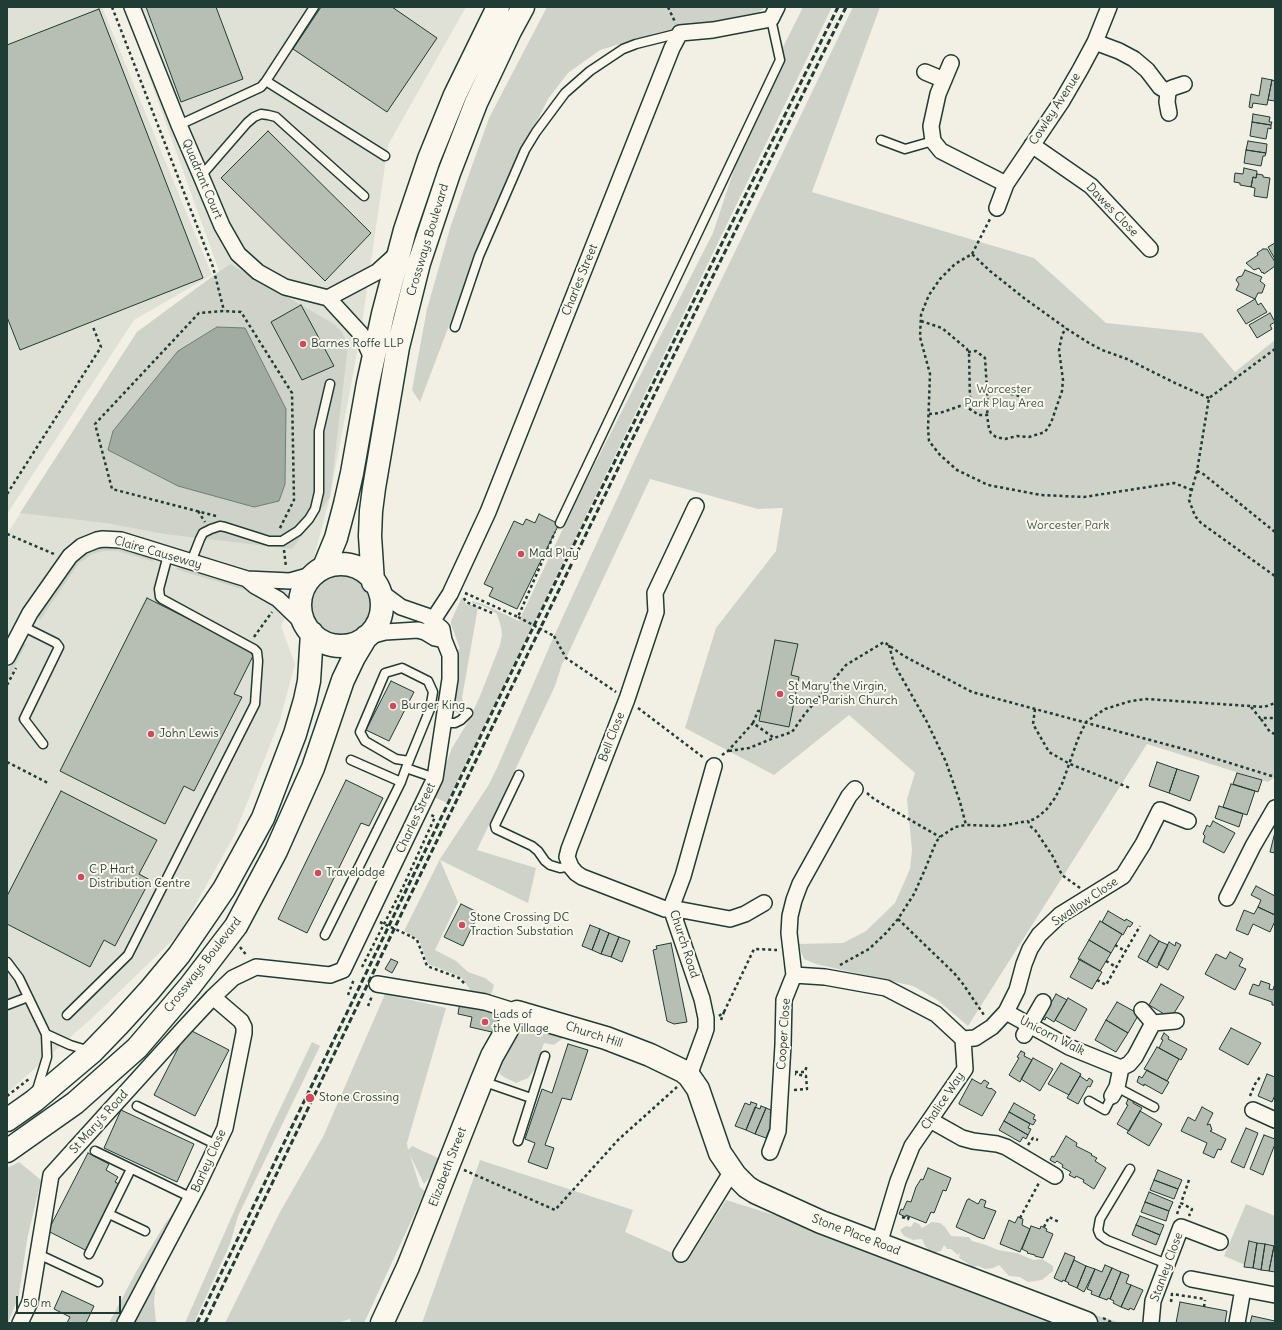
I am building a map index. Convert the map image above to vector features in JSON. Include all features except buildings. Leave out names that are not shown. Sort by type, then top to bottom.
[{"type":"main road","name":"Crossways Boulevard","points":[[320,571],[337,534],[350,483],[383,314],[405,230],[429,159],[455,95],[498,7]]},
{"type":"main road","name":"Crossways Boulevard","points":[[376,586],[371,565],[370,530],[374,488],[398,347],[419,263],[449,174],[476,103],[523,7]]},
{"type":"main road","points":[[7,1120],[34,1101],[92,1052],[149,991],[178,955],[224,889],[263,818],[292,743],[305,700],[311,667],[308,629],[300,610],[300,599],[306,584],[320,571],[342,565],[350,566],[365,573],[376,586],[381,601],[382,613],[375,627],[366,637],[350,645],[338,646],[322,640],[308,629]]},
{"type":"main road","name":"Crossways Boulevard","points":[[7,1151],[75,1104],[137,1048],[190,986],[236,926],[276,851],[313,768],[343,680],[366,637]]},
{"type":"main road","name":"Church Hill","points":[[517,1012],[611,1039],[680,1069],[689,1076]]},
{"type":"main road","name":"Elizabeth Street","points":[[382,1323],[408,1266],[492,1056],[517,1012]]},
{"type":"main road","name":"Stone Place Road","points":[[689,1076],[698,1089],[718,1149],[732,1171],[744,1185],[755,1192],[812,1219],[1092,1320]]},
{"type":"street","name":"Quadrant Court","points":[[132,7],[179,125],[222,226],[238,254],[258,272],[285,287],[328,298]]},
{"type":"street","name":"Cowley Avenue","points":[[997,208],[1006,184],[1062,101],[1080,70],[1095,42],[1109,7]]},
{"type":"street","points":[[680,33],[713,30],[774,13]]},
{"type":"street","name":"Charles Street","points":[[256,967],[330,975],[343,970],[434,778],[451,665],[449,650],[444,640],[442,629],[433,620],[446,602],[454,587],[488,512],[672,48],[680,33]]},
{"type":"street","points":[[1095,42],[1134,59],[1147,70],[1160,86],[1168,92]]},
{"type":"street","points":[[951,63],[938,94],[931,126],[933,141],[941,151],[1006,184]]},
{"type":"street","points":[[926,72],[944,80]]},
{"type":"street","points":[[1169,113],[1166,99],[1168,92],[1172,88],[1184,84]]},
{"type":"street","name":"Dawes Close","points":[[1032,145],[1091,186],[1150,249]]},
{"type":"street","points":[[373,360],[361,334],[328,298],[377,272],[399,252]]},
{"type":"street","name":"Bell Close","points":[[571,866],[567,857],[569,849],[627,699],[656,612],[654,593],[696,506]]},
{"type":"street","name":"Claire Causeway","points":[[13,660],[22,626],[37,602],[66,562],[73,553],[82,546],[103,539],[121,540],[247,579],[290,581],[320,571]]},
{"type":"street","name":"Claire Causeway","points":[[247,579],[255,586],[278,599],[308,629]]},
{"type":"street","points":[[376,586],[401,606],[433,620]]},
{"type":"street","points":[[366,637],[385,632],[418,630],[435,638],[444,640]]},
{"type":"street","name":"Church Road","points":[[689,1076],[704,1035],[713,1024],[702,999],[671,908],[683,876],[714,766]]},
{"type":"street","name":"Cooper Close","points":[[770,1152],[778,1131],[784,1000],[794,975],[791,950],[790,916],[800,884],[849,796],[855,789]]},
{"type":"street","points":[[1227,898],[1253,846],[1275,808]]},
{"type":"street","name":"Swallow Close","points":[[963,1039],[975,1038],[992,1027],[1006,1012],[1017,990],[1030,949],[1039,935],[1060,915],[1123,876],[1143,844],[1160,810],[1188,821]]},
{"type":"street","points":[[571,866],[578,874],[585,878],[665,909],[671,908],[730,919],[745,914],[764,903]]},
{"type":"street","name":"St Mary's Road","points":[[20,1323],[30,1302],[51,1175],[212,997],[233,978],[256,967]]},
{"type":"street","points":[[794,975],[825,977],[886,988],[936,1014],[963,1039]]},
{"type":"street","name":"Church Hill","points":[[376,984],[493,1003],[517,1012]]},
{"type":"street","name":"Barley Close","points":[[125,1323],[192,1198],[225,1128],[244,1030],[241,1021],[212,997]]},
{"type":"street","points":[[1026,1030],[1043,1002]]},
{"type":"street","points":[[1142,1010],[1153,1023]]},
{"type":"street","name":"Unicorn Walk","points":[[1006,1012],[1026,1030],[1121,1068]]},
{"type":"street","points":[[1153,1023],[1176,1021]]},
{"type":"street","points":[[1117,1091],[1121,1068],[1129,1064],[1135,1057],[1153,1023]]},
{"type":"street","name":"Chalice Way","points":[[879,1244],[898,1181],[912,1146],[965,1069],[963,1039]]},
{"type":"street","points":[[1253,1110],[1275,1120]]},
{"type":"street","points":[[930,1120],[962,1138],[1006,1147],[1050,1173]]},
{"type":"street","points":[[681,1254],[732,1171]]},
{"type":"street","name":"Stanley Close","points":[[1151,1323],[1153,1301],[1181,1227],[1220,1242]]},
{"type":"street","points":[[1191,1278],[1275,1295]]},
{"type":"street","points":[[1237,1323],[1243,1289]]},
{"type":"lane","points":[[179,125],[261,86],[266,81],[314,7]]},
{"type":"lane","points":[[560,523],[780,60],[774,13]]},
{"type":"lane","points":[[455,327],[479,256],[525,150],[536,132],[565,93],[590,71],[623,49],[636,44],[680,33]]},
{"type":"lane","points":[[266,81],[385,156]]},
{"type":"lane","points":[[201,176],[247,123],[254,117],[261,114],[268,114],[276,117],[282,122],[364,196]]},
{"type":"lane","points":[[881,140],[905,149],[933,141]]},
{"type":"lane","points":[[191,562],[200,538],[203,533],[210,528],[220,526],[269,541],[282,541],[298,531],[309,519],[315,509],[319,492],[319,431],[330,384]]},
{"type":"lane","points":[[67,1015],[128,955],[254,707],[258,656],[256,650],[161,598],[159,589],[168,555]]},
{"type":"lane","points":[[22,626],[59,647],[24,719],[43,744]]},
{"type":"lane","points":[[325,935],[401,782],[407,765],[430,709],[433,692],[428,681],[402,668],[385,673],[360,732],[365,741],[407,765],[434,778]]},
{"type":"lane","points":[[443,723],[455,724],[468,713]]},
{"type":"lane","points":[[351,760],[401,782]]},
{"type":"lane","points":[[519,775],[496,823],[496,829],[532,846],[550,865],[560,868],[571,866]]},
{"type":"lane","points":[[7,962],[15,971],[46,1034],[46,1057],[34,1101]]},
{"type":"lane","points":[[7,1005],[28,997]]},
{"type":"lane","points":[[46,1034],[70,1045],[92,1052]]},
{"type":"lane","points":[[518,1141],[545,1056]]},
{"type":"lane","points":[[482,1080],[531,1098]]},
{"type":"lane","points":[[1089,1101],[1105,1110],[1117,1091],[1154,1107]]},
{"type":"lane","points":[[137,1106],[217,1145]]},
{"type":"lane","points":[[94,1151],[192,1198]]},
{"type":"lane","points":[[89,1254],[130,1169]]},
{"type":"lane","points":[[1130,1169],[1100,1219],[1098,1230],[1100,1235],[1107,1240],[1167,1264]]},
{"type":"lane","points":[[109,1214],[145,1231]]},
{"type":"lane","points":[[38,1254],[98,1282]]},
{"type":"path","points":[[112,7],[213,267],[224,311]]},
{"type":"path","points":[[997,208],[984,229],[972,254],[955,264],[936,284],[925,303],[921,321],[921,344],[930,374],[928,437],[933,448],[957,470],[988,485],[1041,495],[1084,497],[1174,483],[1192,490]]},
{"type":"path","points":[[972,254],[990,271],[1066,328],[1102,350],[1131,360],[1175,383],[1209,398]]},
{"type":"path","points":[[223,518],[112,489],[95,424],[199,313],[224,311],[241,312],[292,393],[294,500],[279,531],[272,529]]},
{"type":"path","points":[[921,321],[935,324],[948,332],[966,347],[968,352],[970,400],[975,412]]},
{"type":"path","points":[[7,494],[101,347],[93,327]]},
{"type":"path","points":[[968,352],[977,352],[984,358],[988,408],[987,415],[990,431],[993,435],[998,438],[1008,439],[1017,436],[1029,437],[1040,435],[1046,431],[1056,411],[1062,391],[1063,380],[1059,350],[1062,334],[1066,328]]},
{"type":"path","points":[[1275,349],[1209,398],[1197,471],[1189,500],[1191,508],[1198,520],[1275,576]]},
{"type":"path","points":[[987,391],[1004,392],[1018,396]]},
{"type":"path","points":[[929,414],[940,414],[964,406],[970,400]]},
{"type":"path","points":[[964,406],[981,416],[987,415]]},
{"type":"path","points":[[1197,471],[1202,473],[1275,532]]},
{"type":"path","points":[[518,617],[560,523]]},
{"type":"path","points":[[7,534],[54,554],[66,562]]},
{"type":"path","points":[[454,587],[518,617],[554,636],[566,658],[627,699],[714,766],[723,754],[728,751],[753,723],[758,711],[761,711]]},
{"type":"path","points":[[471,604],[492,613]]},
{"type":"path","points":[[249,646],[274,610]]},
{"type":"path","points":[[728,751],[749,748],[792,732],[804,715],[846,665],[884,642],[889,644],[904,656],[972,692],[1191,751],[1275,777]]},
{"type":"path","points":[[889,644],[894,664],[924,716],[946,762],[960,802],[966,825]]},
{"type":"path","points":[[7,685],[13,660]]},
{"type":"path","points":[[825,977],[828,969],[841,965],[869,949],[898,919],[914,894],[940,836],[955,827],[966,825],[1000,826],[1028,821],[1035,819],[1046,810],[1055,798],[1062,784],[1078,739],[1086,722],[1105,709],[1131,701],[1146,699],[1264,708],[1275,703]]},
{"type":"path","points":[[1250,706],[1270,732],[1275,734]]},
{"type":"path","points":[[1035,709],[1034,724],[1049,752],[1070,764],[1130,788]]},
{"type":"path","points":[[1260,718],[1275,718]]},
{"type":"path","points":[[753,723],[774,738]]},
{"type":"path","points":[[7,762],[48,782]]},
{"type":"path","points":[[855,789],[858,786],[874,799],[940,836]]},
{"type":"path","points":[[360,969],[402,887],[435,817]]},
{"type":"path","points":[[1028,821],[1030,826],[1035,830],[1052,855],[1062,875],[1092,896]]},
{"type":"path","points":[[898,919],[954,973],[992,1027]]},
{"type":"path","points":[[380,922],[417,940],[426,966],[462,979],[468,988],[470,999]]},
{"type":"path","points":[[1097,980],[1106,985],[1140,926]]},
{"type":"path","points":[[229,935],[256,967]]},
{"type":"path","points":[[1116,945],[1126,951]]},
{"type":"path","points":[[713,1024],[724,1012],[754,949],[791,950]]},
{"type":"path","points":[[1106,961],[1116,967]]},
{"type":"path","points":[[348,995],[355,975]]},
{"type":"path","points":[[713,1024],[724,1012]]},
{"type":"path","points":[[780,1105],[787,1106],[789,1095],[793,1091],[807,1089],[806,1076],[796,1075],[792,1069]]},
{"type":"path","points":[[464,1170],[555,1210],[618,1140],[689,1076]]},
{"type":"path","points":[[7,1096],[30,1078]]},
{"type":"path","points":[[1026,1146],[1033,1138],[1038,1140]]},
{"type":"path","points":[[1020,1218],[1050,1173]]},
{"type":"path","points":[[1044,1227],[1050,1217],[1059,1222]]},
{"type":"path","points":[[1171,1302],[1172,1294],[1205,1300]]},
{"type":"path","points":[[1092,1320],[1113,1323]]},
{"type":"shaded area","points":[[7,7],[102,7],[212,275],[134,320],[7,514]]},
{"type":"shaded area","points":[[124,7],[466,7],[388,145],[360,337],[330,497],[312,564],[281,626],[295,664],[280,720],[234,836],[179,934],[91,1019],[7,1093],[7,534],[137,332],[219,271]]},
{"type":"shaded area","points":[[217,327],[245,328],[286,409],[285,484],[279,501],[254,507],[178,486],[108,450],[113,431],[178,351]]},
{"type":"green space","points":[[547,7],[765,7],[759,12],[660,32],[600,50],[568,73],[548,99],[494,207],[420,402],[412,390],[427,309],[451,225],[489,118]]},
{"type":"green space","points":[[803,7],[832,7],[447,803],[434,797],[452,748],[468,722],[480,696],[500,645],[502,635],[496,613],[483,606],[472,603],[472,601],[483,604],[519,621],[577,499],[713,233],[762,89]]},
{"type":"green space","name":"Worcester Park","points":[[853,7],[880,7],[812,192],[1034,258],[1106,323],[1202,333],[1235,372],[1275,340],[1275,777],[1268,782],[1147,744],[968,1026],[936,999],[913,986],[816,964],[804,959],[798,944],[843,943],[866,931],[895,903],[910,869],[912,850],[907,799],[915,773],[849,715],[774,775],[685,728],[716,628],[776,551],[783,508],[758,509],[650,479],[562,664],[555,686],[477,850],[536,868],[528,903],[440,860],[458,902],[435,950],[456,961],[468,972],[485,978],[494,985],[490,998],[471,994],[469,988],[461,977],[428,964],[419,940],[404,931],[440,859],[488,786],[497,768],[554,636],[645,438]]},
{"type":"green space","points":[[230,264],[334,324],[342,332],[348,346],[330,497],[292,549],[165,534],[106,523],[20,513],[137,332]]},
{"type":"green space","points":[[111,546],[149,557],[155,562],[117,551],[103,551],[92,554],[77,566],[40,620],[38,615],[42,607],[81,556],[89,551]]},
{"type":"green space","points":[[179,567],[187,568],[245,586],[273,606],[257,595],[248,591],[175,569]]},
{"type":"green space","points":[[335,574],[347,574],[363,583],[370,593],[372,605],[370,617],[363,627],[347,636],[335,636],[324,631],[315,622],[310,611],[310,599],[315,588],[324,579]]},
{"type":"green space","points":[[462,597],[467,605],[478,607],[462,698],[465,709],[458,714],[455,711],[454,704],[458,674],[456,650],[460,649],[451,621]]},
{"type":"green space","points":[[22,644],[26,644],[7,681],[7,672]]},
{"type":"green space","points":[[385,994],[446,1008],[407,1143],[408,1150],[412,1146],[438,1158],[431,1176],[424,1184],[410,1155],[420,1187],[425,1191],[364,1323],[351,1323],[350,1319],[337,1323],[225,1323],[280,1212],[323,1137]]},
{"type":"green space","points":[[535,1029],[567,1035],[554,1045],[544,1043],[535,1069],[528,1078],[516,1083],[500,1074],[498,1069],[499,1065],[510,1043],[519,1035]]},
{"type":"green space","points":[[312,1042],[320,1046],[238,1216],[230,1244],[194,1323],[185,1323],[268,1134]]},
{"type":"green space","points":[[480,1160],[633,1210],[625,1232],[688,1260],[726,1200],[1121,1323],[422,1323]]},
{"type":"green space","points":[[19,1162],[41,1180],[27,1240],[19,1295],[7,1323],[7,1168]]},
{"type":"green space","points":[[182,1203],[157,1274],[154,1302],[156,1323],[109,1323],[136,1272],[166,1222]]},
{"type":"green space","points":[[1246,1204],[1275,1216],[1275,1246],[1250,1241],[1245,1265],[1224,1256]]},
{"type":"green space","points":[[914,1222],[919,1224],[922,1228],[932,1222],[940,1223],[945,1227],[951,1236],[969,1237],[972,1241],[998,1250],[1017,1253],[1033,1260],[1042,1259],[1053,1266],[1053,1271],[1042,1280],[1028,1282],[1020,1277],[1009,1276],[999,1265],[993,1268],[985,1269],[978,1266],[973,1267],[959,1258],[960,1252],[958,1255],[951,1249],[947,1249],[944,1245],[941,1251],[932,1253],[925,1246],[922,1239],[913,1240],[904,1236],[900,1230],[906,1226],[911,1227]]},
{"type":"railway","points":[[197,1323],[527,640],[838,7]]},
{"type":"railway","points":[[205,1323],[410,896],[628,448],[846,7]]},
{"type":"place","name":"Barnes Roffe LLP","points":[[303,344]]},
{"type":"place","name":"Mad Play","points":[[521,554]]},
{"type":"place","name":"St Mary the Virgin, Stone Parish Church","points":[[780,694]]},
{"type":"place","name":"Burger King","points":[[393,706]]},
{"type":"place","name":"John Lewis","points":[[151,734]]},
{"type":"place","name":"Travelodge","points":[[318,873]]},
{"type":"place","name":"C P Hart Distribution Centre","points":[[81,877]]},
{"type":"place","name":"Stone Crossing DC Traction Substation","points":[[462,925]]},
{"type":"place","name":"Lads of the Village","points":[[485,1022]]},
{"type":"place","name":"Stone Crossing","points":[[310,1098]]},
{"type":"park label","name":"Worcester Park Play Area","points":[[1004,397]]}]
